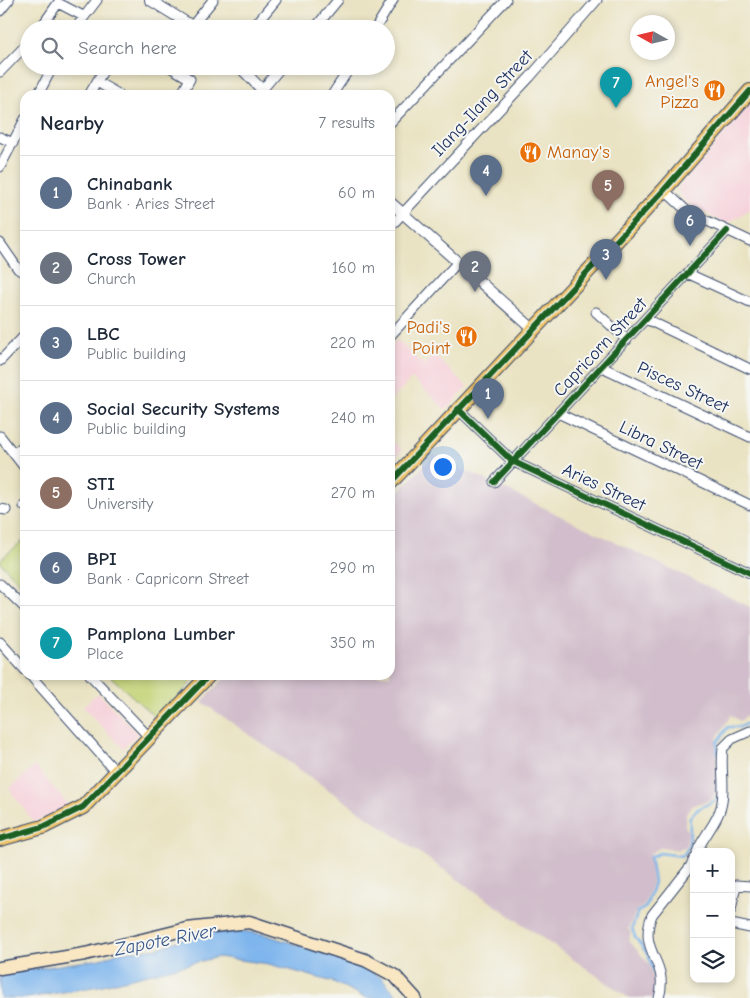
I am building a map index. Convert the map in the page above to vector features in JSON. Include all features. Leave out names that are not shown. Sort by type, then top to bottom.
[{"type":"highway","points":[[395,478],[664,190],[750,91]]},
{"type":"highway","points":[[0,839],[43,827],[83,808],[204,680]]},
{"type":"main road","points":[[0,968],[85,954],[187,929],[249,922],[365,960],[395,976],[415,998]]},
{"type":"street","points":[[0,11],[9,0]]},
{"type":"street","points":[[81,20],[96,0]]},
{"type":"street","points":[[200,20],[213,0]]},
{"type":"street","points":[[259,20],[276,0]]},
{"type":"street","points":[[321,20],[338,0]]},
{"type":"street","points":[[381,20],[393,0]]},
{"type":"street","points":[[395,118],[504,0]]},
{"type":"street","name":"Ilang-Ilang Street","points":[[395,221],[530,77],[597,0]]},
{"type":"street","points":[[153,1],[184,20]]},
{"type":"street","points":[[46,20],[58,3],[83,16]]},
{"type":"street","points":[[0,72],[20,51]]},
{"type":"street","points":[[41,90],[49,75]]},
{"type":"street","points":[[93,90],[101,75]]},
{"type":"street","points":[[183,75],[190,79],[184,90]]},
{"type":"street","points":[[248,75],[262,90]]},
{"type":"street","points":[[265,90],[276,75]]},
{"type":"street","points":[[335,90],[345,75]]},
{"type":"street","points":[[97,82],[111,90]]},
{"type":"street","points":[[0,166],[20,129]]},
{"type":"street","points":[[0,137],[13,143]]},
{"type":"street","points":[[664,190],[688,212],[750,241]]},
{"type":"street","points":[[395,207],[534,329]]},
{"type":"street","name":"Capricorn Street","points":[[494,482],[727,231]]},
{"type":"street","points":[[0,243],[20,270]]},
{"type":"street","points":[[395,331],[458,262]]},
{"type":"street","points":[[689,274],[750,302]]},
{"type":"street","points":[[596,312],[627,340]]},
{"type":"street","points":[[646,319],[750,369]]},
{"type":"street","points":[[0,361],[20,340]]},
{"type":"street","name":"Pisces Street","points":[[602,367],[750,436]]},
{"type":"street","name":"Aries Street","points":[[458,409],[512,461],[750,573]]},
{"type":"street","name":"Libra Street","points":[[558,413],[750,505]]},
{"type":"street","points":[[0,436],[20,462]]},
{"type":"street","points":[[14,454],[20,449]]},
{"type":"street","points":[[0,584],[20,603]]},
{"type":"street","points":[[0,642],[20,657]]},
{"type":"street","points":[[34,680],[117,773]]},
{"type":"street","points":[[95,680],[150,738]]},
{"type":"street","points":[[698,848],[702,838],[716,818],[721,806],[724,793],[722,748],[732,739],[750,731]]},
{"type":"street","points":[[659,998],[662,984],[661,970],[648,943],[648,924],[652,915],[690,867]]},
{"type":"street","points":[[734,893],[736,885],[750,886]]},
{"type":"street","points":[[735,925],[750,928]]},
{"type":"shaded area","points":[[750,104],[750,209],[727,224],[693,207],[682,198],[677,189]]},
{"type":"shaded area","points":[[397,340],[424,365],[434,355],[467,387],[446,410],[412,378],[395,396],[395,342]]},
{"type":"shaded area","points":[[395,444],[402,450],[395,458]]},
{"type":"shaded area","points":[[434,455],[750,607],[750,713],[740,721],[731,715],[716,739],[717,790],[711,800],[691,806],[686,813],[685,826],[689,832],[686,846],[677,850],[662,847],[650,853],[652,882],[644,906],[636,911],[628,930],[631,931],[629,941],[649,964],[655,984],[653,998],[629,998],[202,702],[222,680],[395,680],[395,496]]},
{"type":"shaded area","points":[[98,693],[138,734],[123,748],[83,707]]},
{"type":"shaded area","points":[[35,766],[70,807],[34,822],[9,789]]},
{"type":"green space","points":[[20,543],[20,584],[0,562]]},
{"type":"green space","points":[[114,680],[193,680],[157,719]]},
{"type":"water","points":[[232,930],[263,934],[360,965],[382,978],[399,998],[367,998],[333,982],[269,964],[218,957],[99,986],[27,998],[0,998],[0,974],[100,959],[120,952],[159,948],[190,936]]},
{"type":"waterway","points":[[718,754],[717,742],[728,727],[740,727],[750,722]]},
{"type":"waterway","points":[[657,982],[648,955],[635,937],[632,928],[638,912],[646,907],[654,882],[650,857],[660,853],[682,856],[688,848],[690,817],[698,809],[716,800],[719,794]]},
{"type":"cycle path","points":[[395,478],[664,190],[750,91]]},
{"type":"cycle path","points":[[494,482],[727,231]]},
{"type":"cycle path","points":[[458,409],[512,461],[750,573]]},
{"type":"cycle path","points":[[0,839],[43,827],[83,807],[204,680]]},
{"type":"place","name":"Angel's Pizza","points":[[715,91]]},
{"type":"place","name":"Pamplona Lumber","points":[[616,108]]},
{"type":"place","name":"Manay's","points":[[531,152]]},
{"type":"place","name":"Social Security Systems","points":[[486,196]]},
{"type":"place","name":"STI","points":[[608,211]]},
{"type":"place","name":"BPI","points":[[690,246]]},
{"type":"place","name":"LBC","points":[[606,280]]},
{"type":"place","name":"Cross Tower","points":[[475,292]]},
{"type":"place","name":"Padi's Point","points":[[466,337]]},
{"type":"place","name":"Chinabank","points":[[488,419]]},
{"type":"water label","name":"Zapote River","points":[[165,939]]}]
